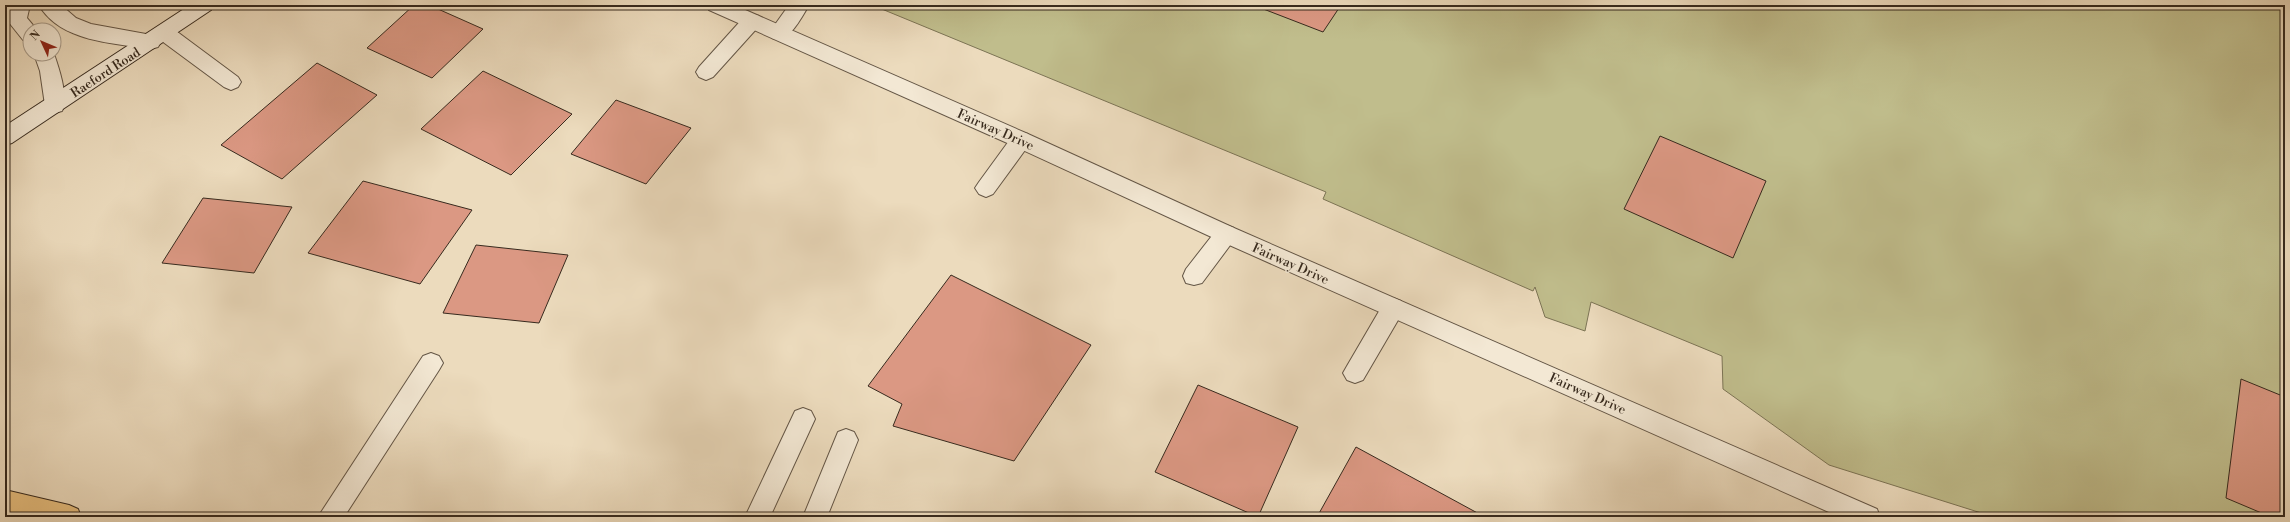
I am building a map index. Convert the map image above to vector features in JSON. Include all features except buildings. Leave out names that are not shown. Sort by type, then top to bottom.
[{"type":"main road","points":[[5,502],[69,517]]},
{"type":"street","points":[[20,5],[17,20],[22,25]]},
{"type":"street","points":[[49,5],[69,23],[88,31],[158,37],[231,82]]},
{"type":"street","name":"Raeford Road","points":[[5,137],[158,37],[204,5]]},
{"type":"street","name":"Fairway Drive","points":[[716,5],[1021,140],[1226,234],[1868,517]]},
{"type":"street","points":[[779,33],[799,5]]},
{"type":"street","points":[[706,72],[752,21]]},
{"type":"street","points":[[47,62],[50,71],[54,105]]},
{"type":"street","points":[[986,188],[1021,140]]},
{"type":"street","points":[[1194,276],[1226,234]]},
{"type":"street","points":[[1355,373],[1394,308]]},
{"type":"street","points":[[330,517],[431,363]]},
{"type":"street","points":[[757,517],[803,419]]},
{"type":"street","points":[[815,517],[846,440]]},
{"type":"shaded area","points":[[872,5],[2285,5],[2285,517],[1994,517],[1829,465],[1723,389],[1722,356],[1591,302],[1585,331],[1545,317],[1535,287],[1533,291],[1323,199],[1326,192]]}]
